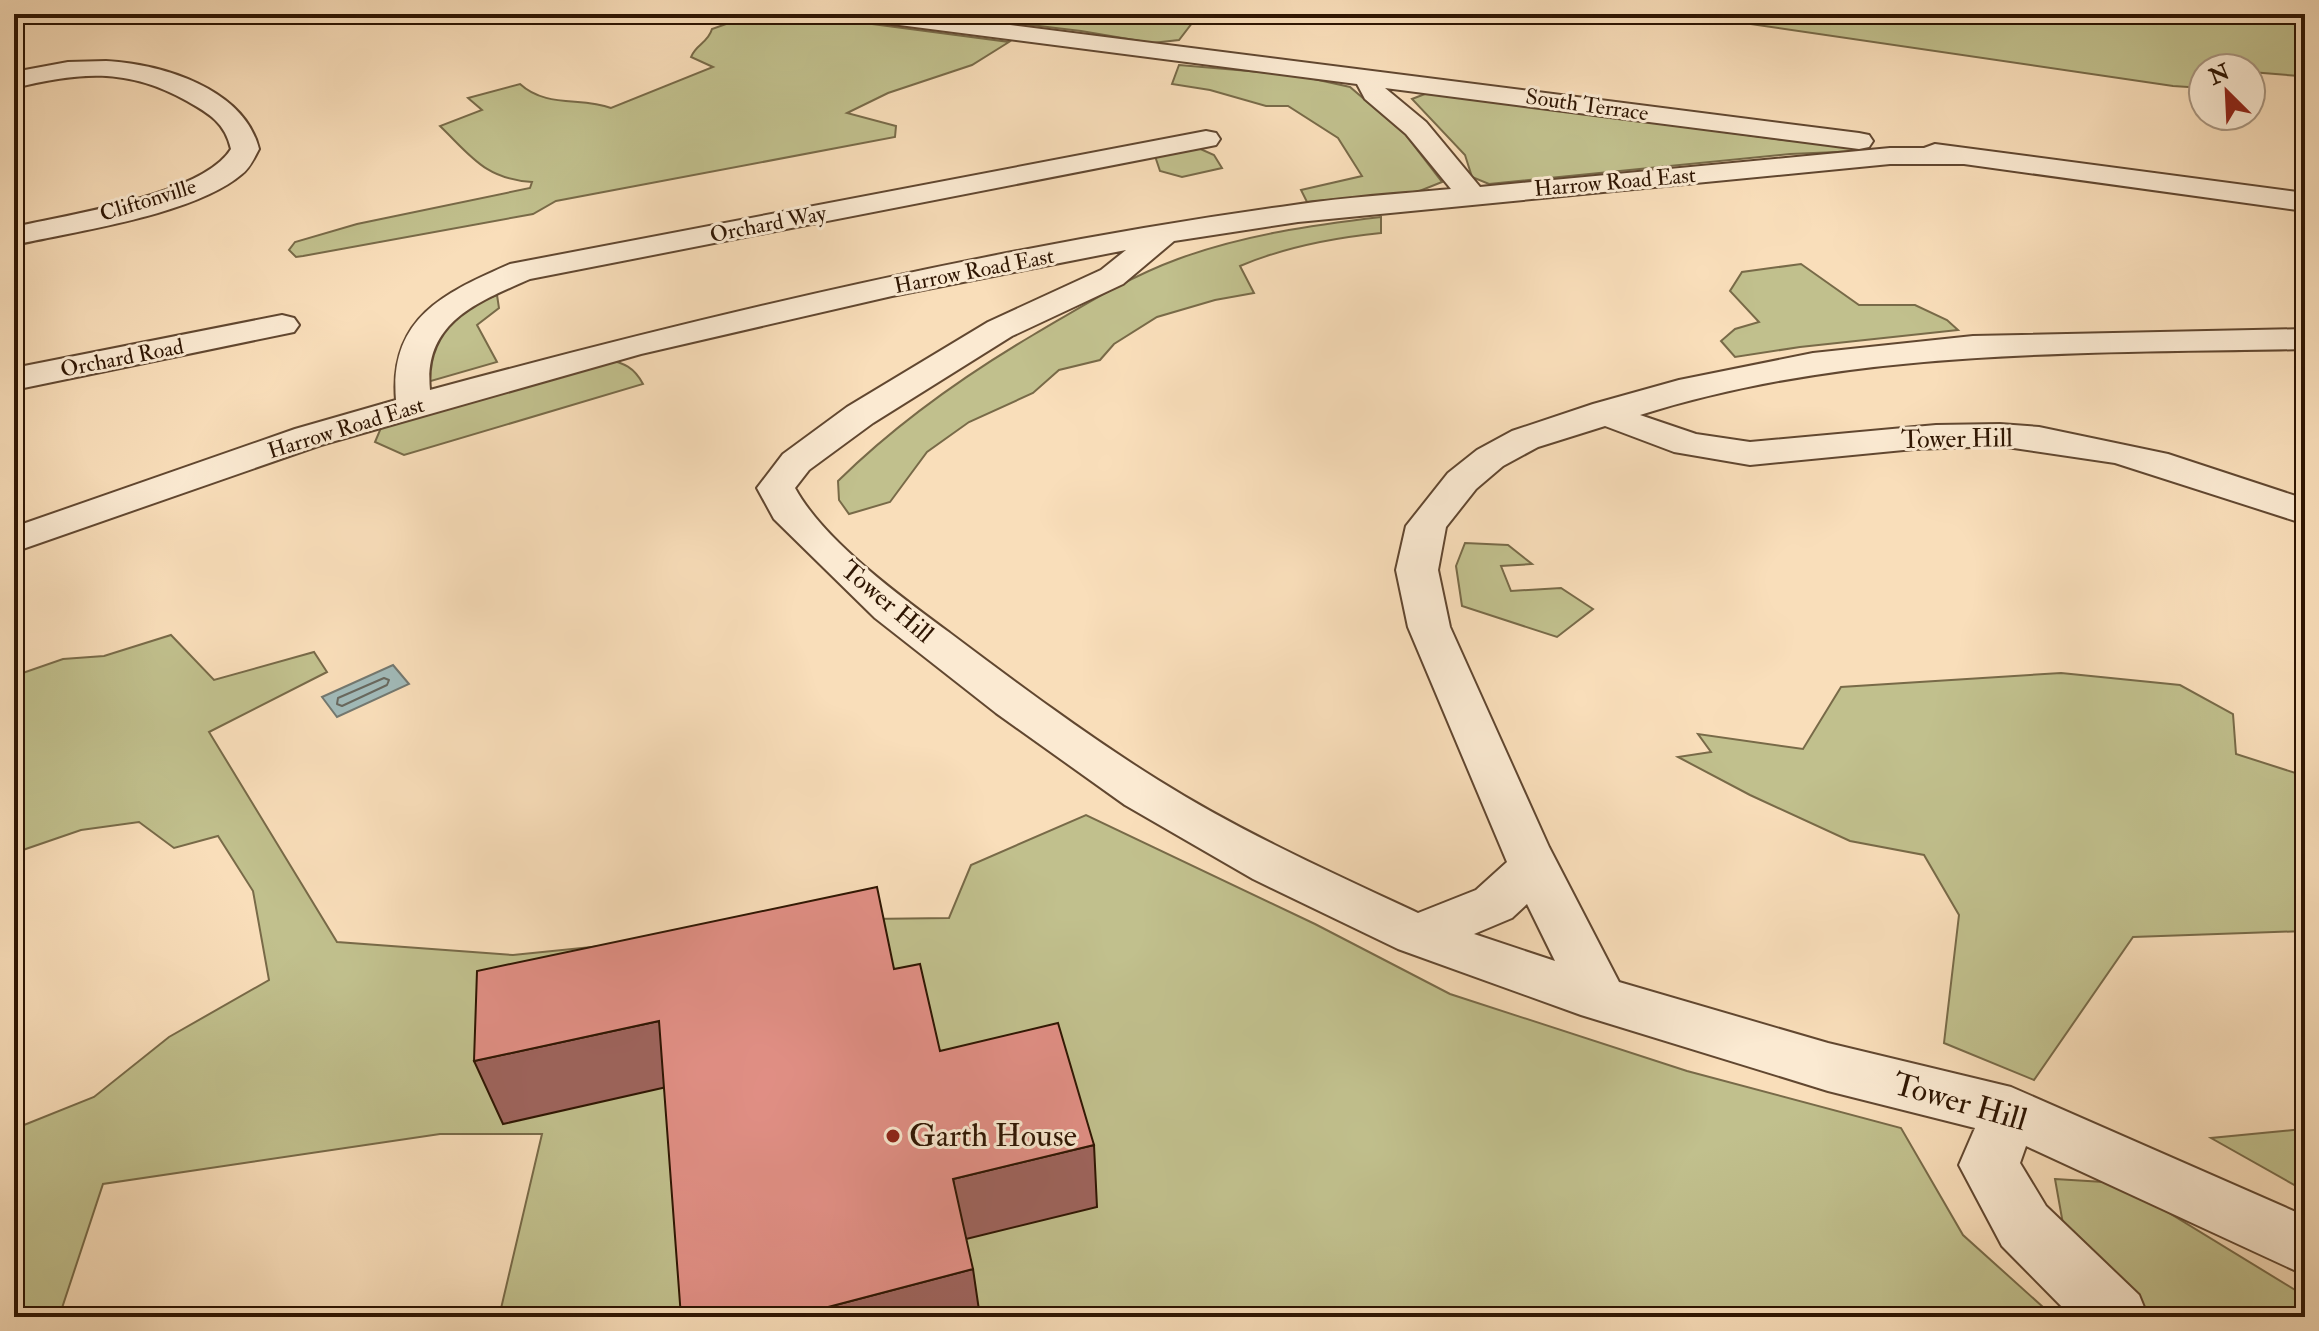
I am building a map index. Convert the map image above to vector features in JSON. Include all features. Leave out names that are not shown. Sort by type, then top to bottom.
[{"type":"street","name":"South Terrace","points":[[868,14],[1366,76],[2305,202]]},
{"type":"street","name":"Cliftonville","points":[[14,80],[71,70],[106,68],[163,77],[215,106],[241,129],[245,149],[233,168],[196,188],[134,208],[14,236]]},
{"type":"street","points":[[1366,76],[1374,93],[1416,128],[1472,196]]},
{"type":"street","name":"Orchard Way","points":[[414,406],[411,390],[414,350],[428,326],[451,305],[521,271],[1206,139]]},
{"type":"street","name":"Harrow Road East","points":[[14,540],[308,437],[633,346],[765,314],[1165,233],[1298,213],[1472,196],[1890,156],[1964,156]]},
{"type":"street","name":"Tower Hill","points":[[1165,233],[1112,277],[1000,329],[860,415],[796,462],[776,488],[788,511],[822,547],[890,609],[1012,702],[1142,793],[1271,866],[1417,935],[1600,999],[1828,1067],[2011,1112],[2305,1246]]},
{"type":"street","name":"Orchard Road","points":[[14,379],[282,325]]},
{"type":"street","points":[[229,337],[234,372]]},
{"type":"street","points":[[1600,999],[1534,867],[1429,627],[1417,570],[1426,526],[1462,481],[1490,458],[1525,439],[1606,412],[1751,373],[1879,354],[2005,345],[2305,339]]},
{"type":"street","name":"Tower Hill","points":[[1606,412],[1680,443],[1742,453],[1901,439],[1999,435],[2069,443],[2145,460],[2231,485],[2305,512]]},
{"type":"street","points":[[1417,935],[1494,904],[1534,867]]},
{"type":"street","points":[[2011,1112],[1989,1165],[2024,1226],[2116,1317]]},
{"type":"shaded area","points":[[754,14],[796,14],[1009,42],[972,65],[888,93],[847,113],[896,126],[895,137],[556,201],[533,214],[303,256],[296,257],[289,250],[295,242],[357,224],[530,188],[532,182],[490,171],[440,126],[482,110],[468,98],[520,84],[552,99],[611,108],[713,67],[691,57],[696,49],[712,29]]},
{"type":"shaded area","points":[[938,14],[1199,14],[1179,40],[1152,43]]},
{"type":"shaded area","points":[[1654,14],[2305,14],[2305,100],[2299,76],[2267,73],[2267,52],[2187,52],[2187,87],[1723,20]]},
{"type":"shaded area","points":[[1179,65],[1296,75],[1350,87],[1405,134],[1442,182],[1417,192],[1307,202],[1301,190],[1362,176],[1338,138],[1288,106],[1266,106],[1210,90],[1172,84]]},
{"type":"shaded area","points":[[1430,92],[1784,140],[1857,146],[1861,151],[1790,154],[1489,184],[1472,177],[1465,155],[1412,99]]},
{"type":"shaded area","points":[[1196,147],[1214,155],[1222,168],[1182,177],[1160,171],[1155,156]]},
{"type":"shaded area","points":[[1381,217],[1381,233],[1309,244],[1240,266],[1254,293],[1215,300],[1157,317],[1114,344],[1100,360],[1059,370],[1033,393],[969,422],[927,452],[890,502],[849,514],[839,500],[838,481],[907,420],[1007,351],[1122,284],[1178,259],[1228,243],[1304,227]]},
{"type":"shaded area","points":[[1801,264],[1859,305],[1915,305],[1947,320],[1958,330],[1735,357],[1721,341],[1735,329],[1759,322],[1730,291],[1742,272]]},
{"type":"shaded area","points":[[497,295],[499,308],[477,325],[497,362],[424,383],[424,349],[456,310]]},
{"type":"shaded area","points":[[606,359],[628,367],[643,384],[404,455],[375,442],[383,423]]},
{"type":"shaded area","points":[[1465,543],[1508,545],[1532,564],[1501,566],[1511,591],[1561,588],[1593,609],[1557,637],[1462,606],[1456,566]]},
{"type":"shaded area","points":[[171,635],[214,680],[314,652],[327,672],[209,732],[337,942],[513,955],[867,919],[949,918],[971,865],[1086,815],[1315,924],[1450,994],[1687,1071],[1901,1128],[1963,1235],[2054,1317],[499,1317],[542,1134],[440,1134],[103,1184],[59,1317],[14,1317],[14,1129],[94,1097],[169,1037],[269,980],[253,891],[218,836],[174,848],[139,822],[81,830],[14,853],[14,676],[63,659],[104,656]]},
{"type":"shaded area","points":[[2061,673],[2180,685],[2233,714],[2236,754],[2305,776],[2305,931],[2133,937],[2034,1080],[1944,1043],[1959,915],[1924,855],[1850,841],[1750,795],[1678,757],[1711,752],[1698,734],[1803,749],[1841,687]]},
{"type":"shaded area","points":[[2303,1129],[2305,1191],[2211,1138]]},
{"type":"shaded area","points":[[2055,1179],[2120,1183],[2305,1296],[2305,1317],[2153,1317],[2063,1224]]},
{"type":"water","points":[[393,665],[409,684],[337,717],[322,697]]},
{"type":"building","name":"Garth House","points":[[877,887],[894,969],[920,964],[940,1051],[1058,1023],[1094,1145],[953,1179],[973,1269],[790,1317],[681,1317],[659,1021],[474,1061],[477,971]]},
{"type":"place","name":"Garth House","points":[[893,1136]]}]
